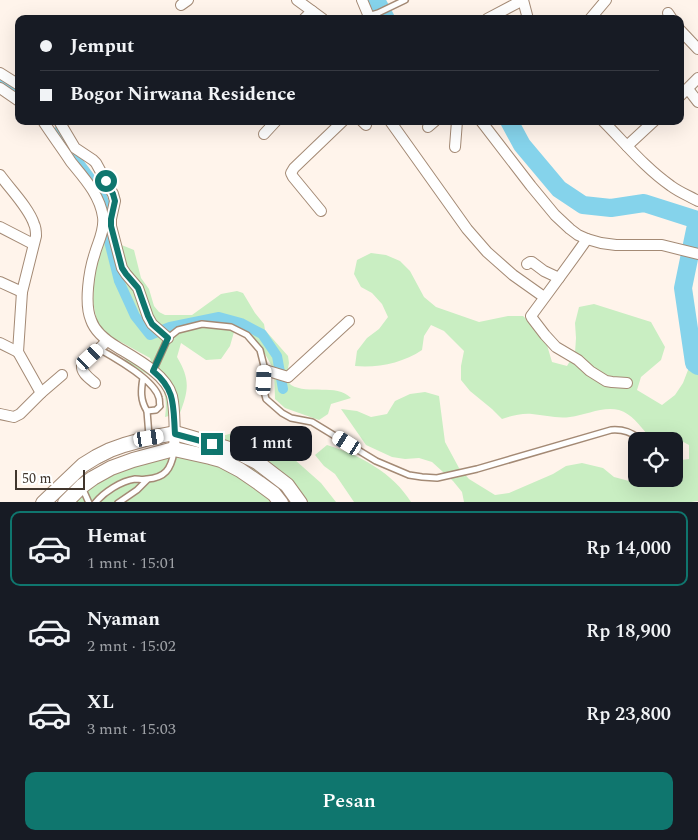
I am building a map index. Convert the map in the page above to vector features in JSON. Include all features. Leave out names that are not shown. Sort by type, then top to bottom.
[{"type":"street","points":[[297,0],[318,15]]},
{"type":"street","points":[[362,0],[368,15]]},
{"type":"street","points":[[495,15],[523,0],[527,15]]},
{"type":"street","points":[[593,15],[606,0]]},
{"type":"street","points":[[308,15],[312,11]]},
{"type":"street","points":[[684,34],[698,49]]},
{"type":"street","points":[[0,73],[15,82]]},
{"type":"street","points":[[698,78],[684,93],[698,102]]},
{"type":"street","points":[[0,88],[15,98]]},
{"type":"street","points":[[46,125],[93,189],[103,217],[102,232],[94,256],[87,296],[87,306],[91,322],[107,340],[139,360],[166,384],[172,397],[175,434],[174,449]]},
{"type":"street","points":[[61,125],[75,148],[96,163],[113,194],[115,201],[111,226],[118,257],[126,274],[138,288],[152,324],[164,335]]},
{"type":"street","points":[[264,134],[272,125]]},
{"type":"street","points":[[321,211],[291,173],[339,125]]},
{"type":"street","points":[[387,125],[467,229],[487,252],[513,275],[544,297]]},
{"type":"street","points":[[455,147],[457,125]]},
{"type":"street","points":[[484,125],[555,215],[570,229],[587,239],[616,245],[662,245],[698,254]]},
{"type":"street","points":[[607,125],[660,178],[698,201]]},
{"type":"street","points":[[627,146],[650,125]]},
{"type":"street","points":[[0,175],[28,212],[34,224],[36,236],[22,292],[18,352],[41,393]]},
{"type":"street","points":[[0,227],[33,244]]},
{"type":"street","points":[[587,239],[544,297],[532,317],[556,347],[578,360],[590,371],[612,382],[627,383]]},
{"type":"street","points":[[527,264],[532,262],[544,271],[559,278]]},
{"type":"street","points":[[0,282],[22,292]]},
{"type":"street","points":[[265,370],[288,377],[349,321]]},
{"type":"street","points":[[95,383],[81,367],[107,340]]},
{"type":"street","points":[[0,343],[18,352]]},
{"type":"street","points":[[0,414],[14,417],[20,414],[62,375]]},
{"type":"street","points":[[43,502],[83,465],[110,450],[149,438],[175,434],[226,448],[257,462],[287,485],[300,502]]},
{"type":"street","points":[[65,502],[82,486],[111,468],[174,449],[221,460],[259,483],[281,502]]},
{"type":"lane","points":[[374,15],[404,0]]},
{"type":"lane","points":[[153,371],[164,335],[202,324],[231,327],[247,335],[260,350],[265,370],[264,391],[266,399],[282,413],[292,418],[312,422],[376,461],[409,475],[422,477],[437,478],[476,469],[611,430],[621,429],[629,432]]},
{"type":"lane","points":[[99,349],[135,370],[156,391],[160,406],[156,410],[146,411]]},
{"type":"lane","points":[[142,378],[141,390],[149,438]]},
{"type":"lane","points":[[95,502],[100,496],[122,484],[135,479],[148,479],[163,475],[172,462],[174,449]]},
{"type":"lane","points":[[118,502],[137,490],[148,479]]},
{"type":"lane","points":[[82,486],[89,502]]},
{"type":"green space","points":[[109,240],[134,250],[141,278],[149,289],[154,306],[159,312],[165,315],[192,315],[221,294],[237,291],[243,293],[264,324],[265,330],[288,356],[289,363],[286,379],[291,385],[305,389],[338,391],[351,398],[331,404],[328,414],[319,420],[285,408],[275,399],[274,370],[260,345],[249,336],[234,332],[230,346],[221,359],[206,360],[181,343],[177,357],[186,378],[185,397],[180,413],[165,417],[165,396],[158,382],[127,363],[124,356],[151,361],[150,358],[108,335],[97,323],[93,301],[95,271],[102,244]]},
{"type":"green space","points":[[371,253],[386,255],[400,261],[410,271],[424,297],[436,307],[479,322],[508,316],[523,316],[544,335],[552,362],[567,366],[575,353],[575,323],[579,307],[594,304],[651,322],[665,347],[661,360],[641,377],[637,390],[662,405],[675,395],[683,383],[693,357],[698,357],[698,501],[464,502],[462,492],[432,462],[419,458],[405,459],[392,457],[366,445],[341,409],[357,411],[371,417],[387,414],[395,401],[410,394],[425,392],[439,396],[445,442],[459,468],[469,479],[495,495],[509,493],[553,474],[566,466],[582,463],[603,468],[614,477],[628,481],[628,487],[683,487],[683,460],[689,459],[689,445],[683,442],[683,432],[645,432],[632,417],[619,410],[601,410],[565,417],[528,414],[502,419],[470,391],[461,380],[464,351],[444,331],[431,325],[424,336],[422,350],[415,355],[390,364],[355,366],[357,351],[388,317],[382,304],[372,293],[361,287],[354,274],[357,260]]},
{"type":"green space","points":[[233,433],[249,434],[277,444],[321,483],[336,502],[75,502],[79,496],[113,472],[204,445],[218,437]]},
{"type":"green space","points":[[327,445],[352,454],[375,466],[395,482],[411,502],[354,502],[335,474],[324,466],[315,455]]},
{"type":"waterway","points":[[376,0],[384,15]]},
{"type":"waterway","points":[[0,79],[15,88]]},
{"type":"waterway","points":[[511,125],[522,145],[559,189],[583,205],[611,208],[644,203],[697,220],[683,288],[694,363],[698,366]]},
{"type":"waterway","points":[[60,129],[68,148],[100,191],[106,208],[107,233],[119,281],[135,316],[150,335],[170,327],[219,317],[241,323],[262,334],[277,356],[283,389]]},
{"type":"route","points":[[106,181],[115,201],[111,226],[122,268],[138,288],[152,324],[168,338],[153,371],[162,379],[170,391],[175,434],[212,444]]}]
